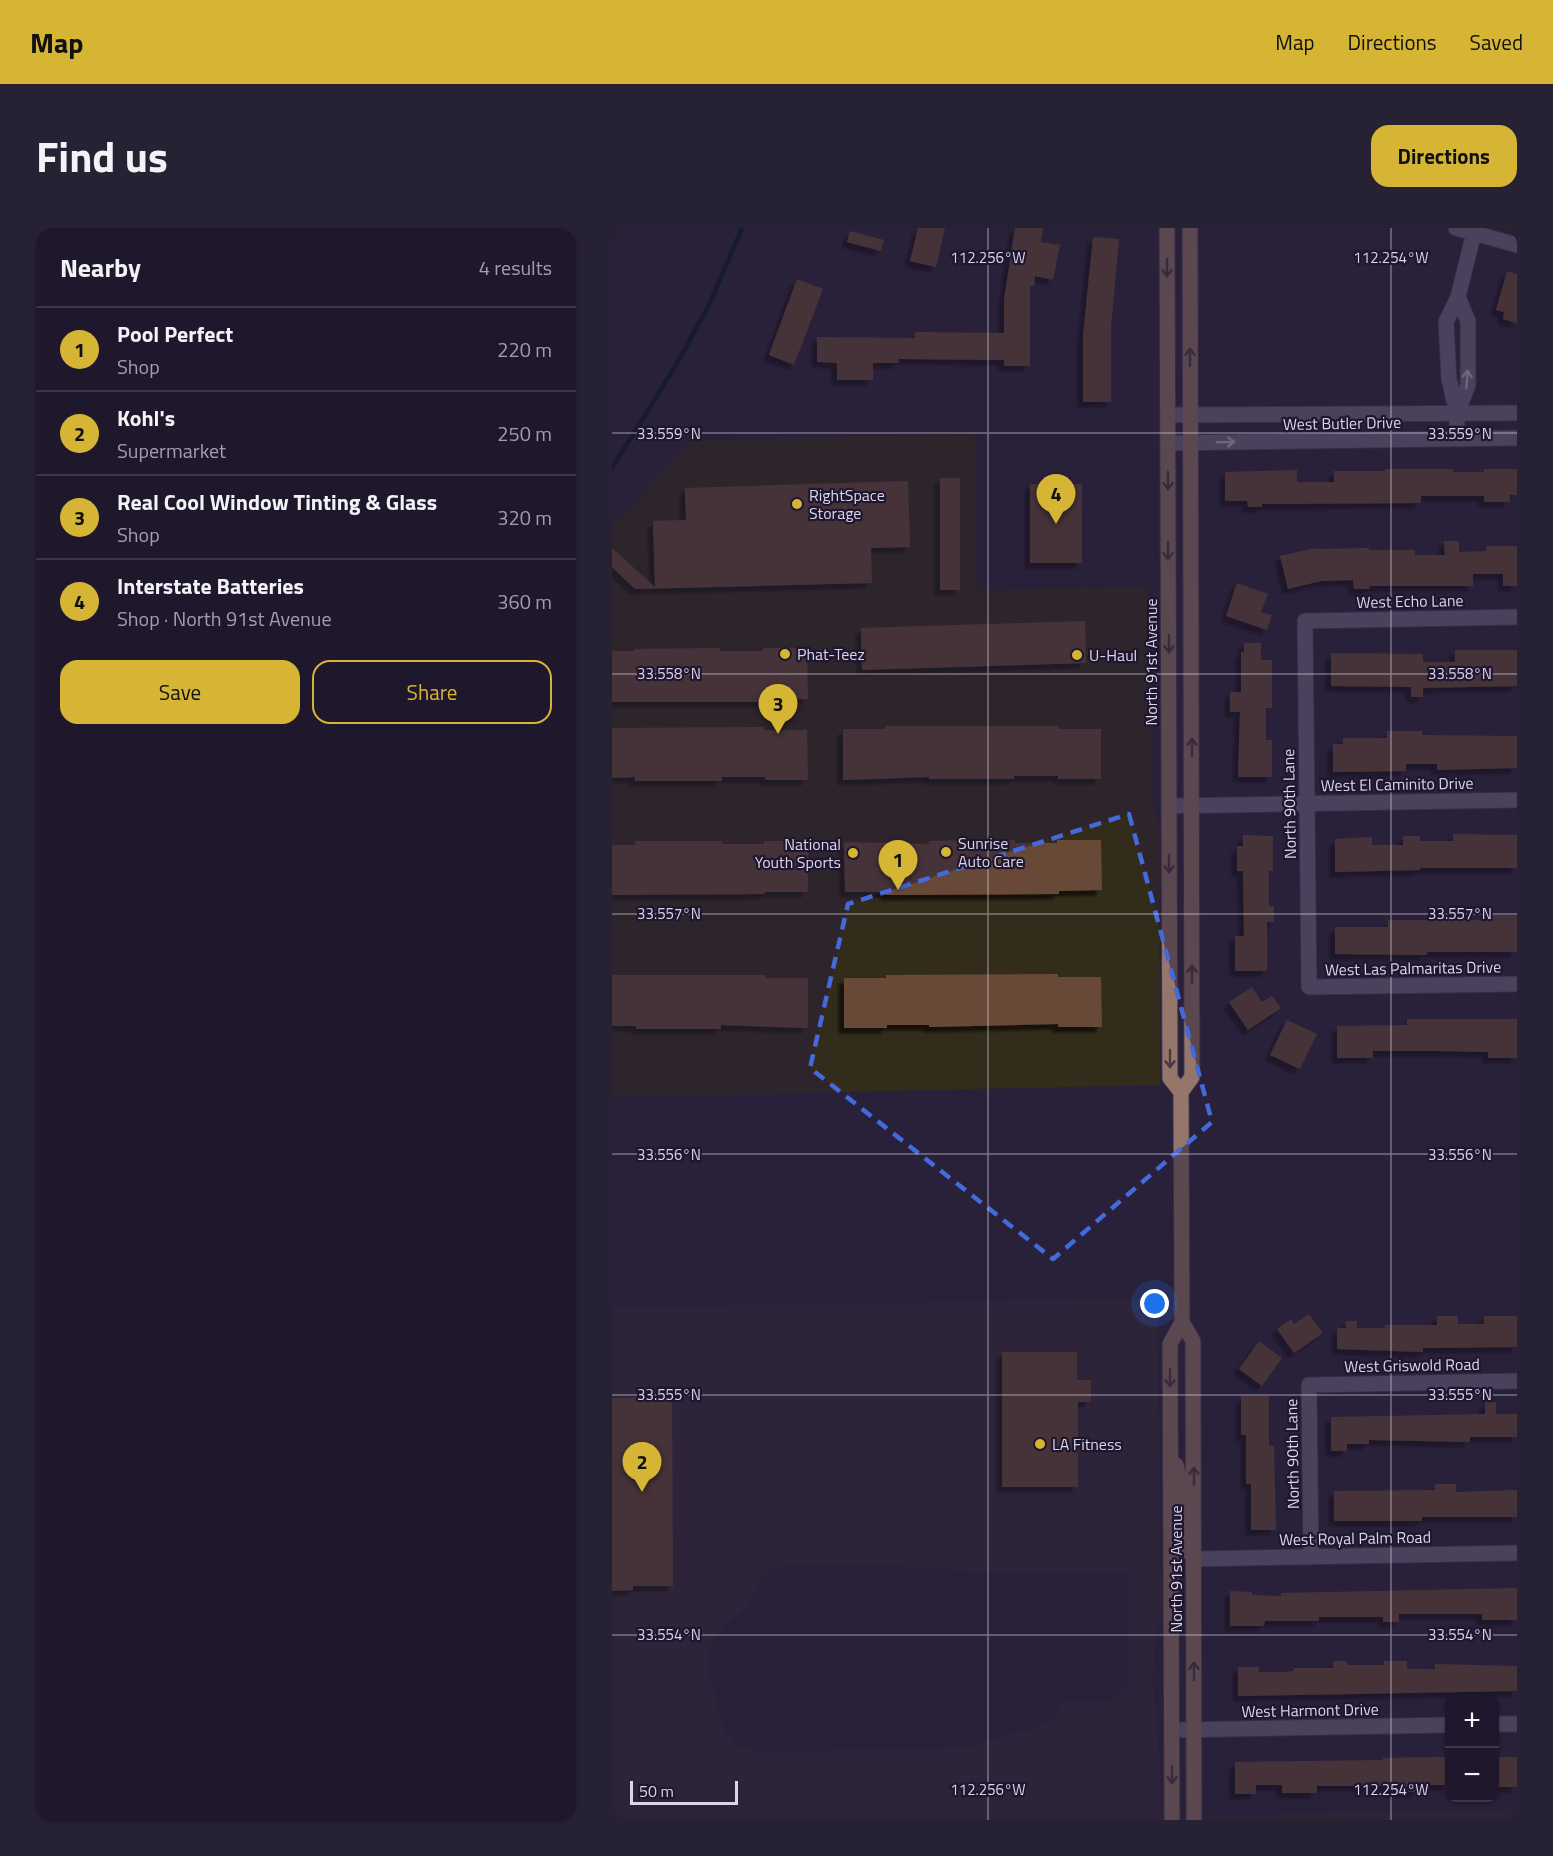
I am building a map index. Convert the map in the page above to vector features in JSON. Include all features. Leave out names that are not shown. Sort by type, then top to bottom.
[{"type":"main road","name":"North 91st Avenue","points":[[1167,228],[1170,1078],[1181,1092]]},
{"type":"main road","name":"North 91st Avenue","points":[[1172,1820],[1170,1344],[1182,1322],[1181,1092],[1192,1077],[1190,228]]},
{"type":"main road","name":"North 91st Avenue","points":[[1182,1322],[1193,1341],[1194,1820]]},
{"type":"main road","points":[[1171,1448],[1181,1484],[1183,1540],[1194,1559]]},
{"type":"street","points":[[1456,228],[1474,230],[1517,245]]},
{"type":"street","points":[[1457,439],[1457,414],[1450,386],[1446,322],[1458,297],[1474,230]]},
{"type":"street","points":[[1457,414],[1468,385],[1467,321],[1458,297]]},
{"type":"street","points":[[1447,343],[1468,343]]},
{"type":"street","name":"West Butler Drive","points":[[1167,415],[1517,413]]},
{"type":"street","name":"West Butler Drive","points":[[1167,443],[1517,438]]},
{"type":"street","name":"West Echo Lane","points":[[1305,621],[1517,617]]},
{"type":"street","name":"North 90th Lane","points":[[1305,621],[1309,987]]},
{"type":"street","name":"West El Caminito Drive","points":[[1170,806],[1517,800]]},
{"type":"street","name":"West Las Palmaritas Drive","points":[[1309,987],[1517,984]]},
{"type":"street","name":"West Griswold Road","points":[[1309,1385],[1517,1381]]},
{"type":"street","name":"North 90th Lane","points":[[1309,1385],[1311,1557]]},
{"type":"street","name":"West Royal Palm Road","points":[[1194,1559],[1517,1553]]},
{"type":"street","points":[[1499,1724],[1517,1724]]},
{"type":"street","name":"West Harmont Drive","points":[[1172,1730],[1445,1725]]},
{"type":"highlighted area","points":[[1129,814],[1212,1122],[1053,1259],[810,1068],[848,904]]},
{"type":"shaded area","points":[[975,433],[977,590],[1145,587],[1153,603],[1150,718],[1151,785],[1159,833],[1160,1085],[612,1097],[612,527],[691,441]]},
{"type":"shaded area","points":[[1157,1299],[1161,1573],[1165,1583],[1165,1606],[1155,1638],[1153,1683],[1160,1766],[1161,1820],[612,1820],[612,1307]],"holes":[[[863,1564],[972,1571],[1128,1573],[1128,1684],[1109,1702],[1061,1702],[1051,1723],[960,1749],[755,1751],[737,1746],[723,1728],[708,1669],[709,1651],[718,1633],[749,1604],[763,1576],[776,1567]]]},
{"type":"shaded area","points":[[1517,1809],[1517,1820],[1206,1820],[1206,1816]]},
{"type":"building","points":[[918,228],[945,228],[936,267],[910,261]]},
{"type":"building","points":[[1015,228],[1043,228],[1041,242],[1060,245],[1053,280],[1035,276],[1034,286],[1030,286],[1030,366],[1004,366],[1004,360],[899,359],[899,363],[873,363],[873,380],[837,380],[837,363],[817,362],[817,337],[915,338],[915,332],[1004,333],[1004,300]]},
{"type":"building","points":[[850,231],[884,240],[881,251],[847,242]]},
{"type":"building","points":[[1093,237],[1119,239],[1111,328],[1111,402],[1083,402],[1083,336]]},
{"type":"building","points":[[1507,271],[1517,274],[1517,323],[1503,319],[1504,312],[1496,310]]},
{"type":"building","points":[[797,279],[823,289],[794,365],[769,355]]},
{"type":"building","points":[[1385,469],[1453,469],[1453,472],[1484,472],[1484,469],[1517,469],[1517,495],[1510,495],[1510,502],[1484,502],[1484,496],[1421,496],[1421,503],[1262,504],[1262,507],[1248,507],[1247,501],[1225,501],[1225,472],[1297,470],[1297,482],[1334,482],[1334,471],[1385,471]]},
{"type":"building","points":[[940,478],[960,478],[960,590],[940,590]]},
{"type":"building","name":"RightSpace Storage","points":[[908,481],[910,547],[871,548],[872,583],[635,589],[612,567],[612,548],[655,587],[653,521],[686,520],[685,488]]},
{"type":"building","points":[[1030,484],[1082,484],[1082,563],[1030,563]]},
{"type":"building","points":[[1444,541],[1459,541],[1459,552],[1486,551],[1486,546],[1517,546],[1517,586],[1503,586],[1503,574],[1473,574],[1473,586],[1369,586],[1370,589],[1354,589],[1353,580],[1321,581],[1288,589],[1280,556],[1315,548],[1415,550],[1415,555],[1445,555]]},
{"type":"building","points":[[1237,583],[1268,594],[1261,612],[1272,615],[1267,630],[1226,616]]},
{"type":"building","points":[[1085,621],[1086,663],[862,670],[861,628]]},
{"type":"building","points":[[1244,643],[1261,643],[1261,660],[1272,660],[1272,708],[1266,708],[1266,740],[1272,740],[1272,777],[1238,777],[1240,712],[1230,712],[1230,692],[1241,692],[1241,652],[1244,652]]},
{"type":"building","points":[[720,648],[720,651],[763,651],[763,648],[807,648],[808,699],[765,699],[765,702],[612,702],[612,651]]},
{"type":"building","points":[[1455,650],[1517,650],[1517,686],[1423,688],[1423,697],[1411,697],[1411,687],[1331,686],[1331,653],[1423,654],[1423,662],[1455,662]]},
{"type":"building","points":[[885,726],[1058,726],[1058,729],[1101,729],[1101,779],[1014,776],[1014,779],[929,779],[929,777],[843,780],[843,729],[885,729]]},
{"type":"building","points":[[764,727],[764,730],[807,730],[808,780],[722,777],[722,781],[635,781],[635,777],[612,778],[612,728]]},
{"type":"building","points":[[1387,731],[1422,731],[1422,735],[1517,736],[1517,768],[1437,770],[1437,764],[1406,764],[1406,771],[1333,772],[1333,744],[1343,744],[1343,738],[1387,738]]},
{"type":"building","points":[[1453,834],[1517,835],[1517,868],[1420,868],[1420,870],[1335,872],[1335,839],[1372,837],[1372,845],[1403,845],[1403,836],[1420,836],[1420,841],[1453,841]]},
{"type":"building","points":[[1243,835],[1273,836],[1273,871],[1269,871],[1269,906],[1274,906],[1274,922],[1267,922],[1267,971],[1235,971],[1235,936],[1244,936],[1243,871],[1237,871],[1237,846],[1243,846]]},
{"type":"building","points":[[1015,840],[1015,843],[1057,843],[1057,840],[1101,840],[1102,890],[1059,891],[1059,894],[886,895],[886,892],[845,892],[844,842],[929,844],[929,841]]},
{"type":"building","points":[[635,841],[722,841],[722,844],[764,844],[764,841],[808,841],[808,892],[612,895],[612,845],[635,845]]},
{"type":"building","points":[[1487,915],[1517,915],[1517,952],[1427,952],[1427,955],[1335,954],[1335,927],[1388,927],[1388,920],[1487,920]]},
{"type":"building","points":[[1058,974],[1058,977],[1101,977],[1102,1027],[1058,1027],[1058,1024],[929,1027],[929,1025],[887,1025],[887,1028],[844,1028],[844,978],[886,978],[886,975]]},
{"type":"building","points":[[612,975],[765,975],[765,978],[808,978],[808,1028],[721,1025],[721,1029],[636,1029],[636,1026],[612,1026]]},
{"type":"building","points":[[1252,987],[1262,1002],[1272,996],[1281,1008],[1248,1030],[1229,1002]]},
{"type":"building","points":[[1407,1019],[1517,1019],[1517,1058],[1488,1058],[1488,1052],[1373,1051],[1373,1058],[1337,1058],[1337,1026],[1407,1025]]},
{"type":"building","points":[[1287,1020],[1317,1034],[1300,1069],[1270,1055]]},
{"type":"building","points":[[1309,1314],[1323,1333],[1294,1353],[1277,1329],[1291,1319],[1294,1324]]},
{"type":"building","points":[[1437,1316],[1458,1316],[1458,1324],[1484,1324],[1484,1316],[1517,1316],[1517,1347],[1423,1348],[1423,1352],[1337,1349],[1337,1328],[1346,1328],[1346,1321],[1357,1321],[1357,1328],[1385,1328],[1385,1325],[1437,1325]]},
{"type":"building","points":[[1259,1341],[1282,1358],[1262,1386],[1239,1369]]},
{"type":"building","name":"LA Fitness","points":[[1002,1352],[1077,1352],[1077,1380],[1091,1380],[1091,1402],[1078,1402],[1078,1487],[1002,1487]]},
{"type":"building","points":[[1241,1396],[1269,1396],[1269,1446],[1274,1446],[1276,1530],[1251,1530],[1251,1484],[1246,1484],[1246,1435],[1241,1435]]},
{"type":"building","points":[[672,1397],[673,1586],[633,1586],[633,1590],[612,1591],[612,1398]]},
{"type":"building","points":[[1485,1402],[1496,1402],[1496,1414],[1517,1414],[1517,1437],[1470,1437],[1470,1442],[1369,1440],[1369,1444],[1347,1444],[1347,1451],[1331,1451],[1331,1417],[1485,1414]]},
{"type":"building","points":[[1435,1484],[1456,1484],[1456,1492],[1517,1490],[1517,1517],[1422,1517],[1422,1521],[1334,1521],[1334,1491],[1435,1490]]},
{"type":"building","points":[[1517,1588],[1517,1620],[1482,1620],[1482,1614],[1399,1614],[1399,1622],[1383,1622],[1383,1617],[1319,1617],[1319,1621],[1265,1621],[1264,1626],[1230,1626],[1230,1591],[1252,1592],[1252,1595],[1281,1596],[1281,1593]]},
{"type":"building","points":[[1333,1661],[1347,1661],[1347,1665],[1384,1665],[1384,1661],[1407,1661],[1407,1669],[1435,1669],[1435,1664],[1517,1666],[1517,1691],[1238,1696],[1238,1667],[1259,1667],[1259,1672],[1284,1672],[1294,1671],[1294,1668],[1333,1668]]},
{"type":"building","points":[[1445,1757],[1445,1785],[1418,1785],[1418,1792],[1392,1792],[1392,1786],[1317,1786],[1317,1793],[1282,1793],[1282,1785],[1256,1785],[1256,1794],[1235,1794],[1235,1762],[1383,1760],[1383,1758]]},
{"type":"building","points":[[1499,1757],[1517,1757],[1517,1787],[1499,1787]]},
{"type":"waterway","points":[[612,468],[676,365],[709,305],[742,228]]},
{"type":"place","name":"RightSpace Storage","points":[[797,504]]},
{"type":"place","name":"Interstate Batteries","points":[[1056,524]]},
{"type":"place","name":"Phat-Teez","points":[[785,654]]},
{"type":"place","name":"U-Haul","points":[[1077,655]]},
{"type":"place","name":"Real Cool Window Tinting & Glass","points":[[778,734]]},
{"type":"place","name":"Sunrise Auto Care","points":[[946,852]]},
{"type":"place","name":"National Youth Sports","points":[[853,853]]},
{"type":"place","name":"Pool Perfect","points":[[898,890]]},
{"type":"place","name":"LA Fitness","points":[[1040,1444]]},
{"type":"place","name":"Kohl's","points":[[642,1492]]}]
